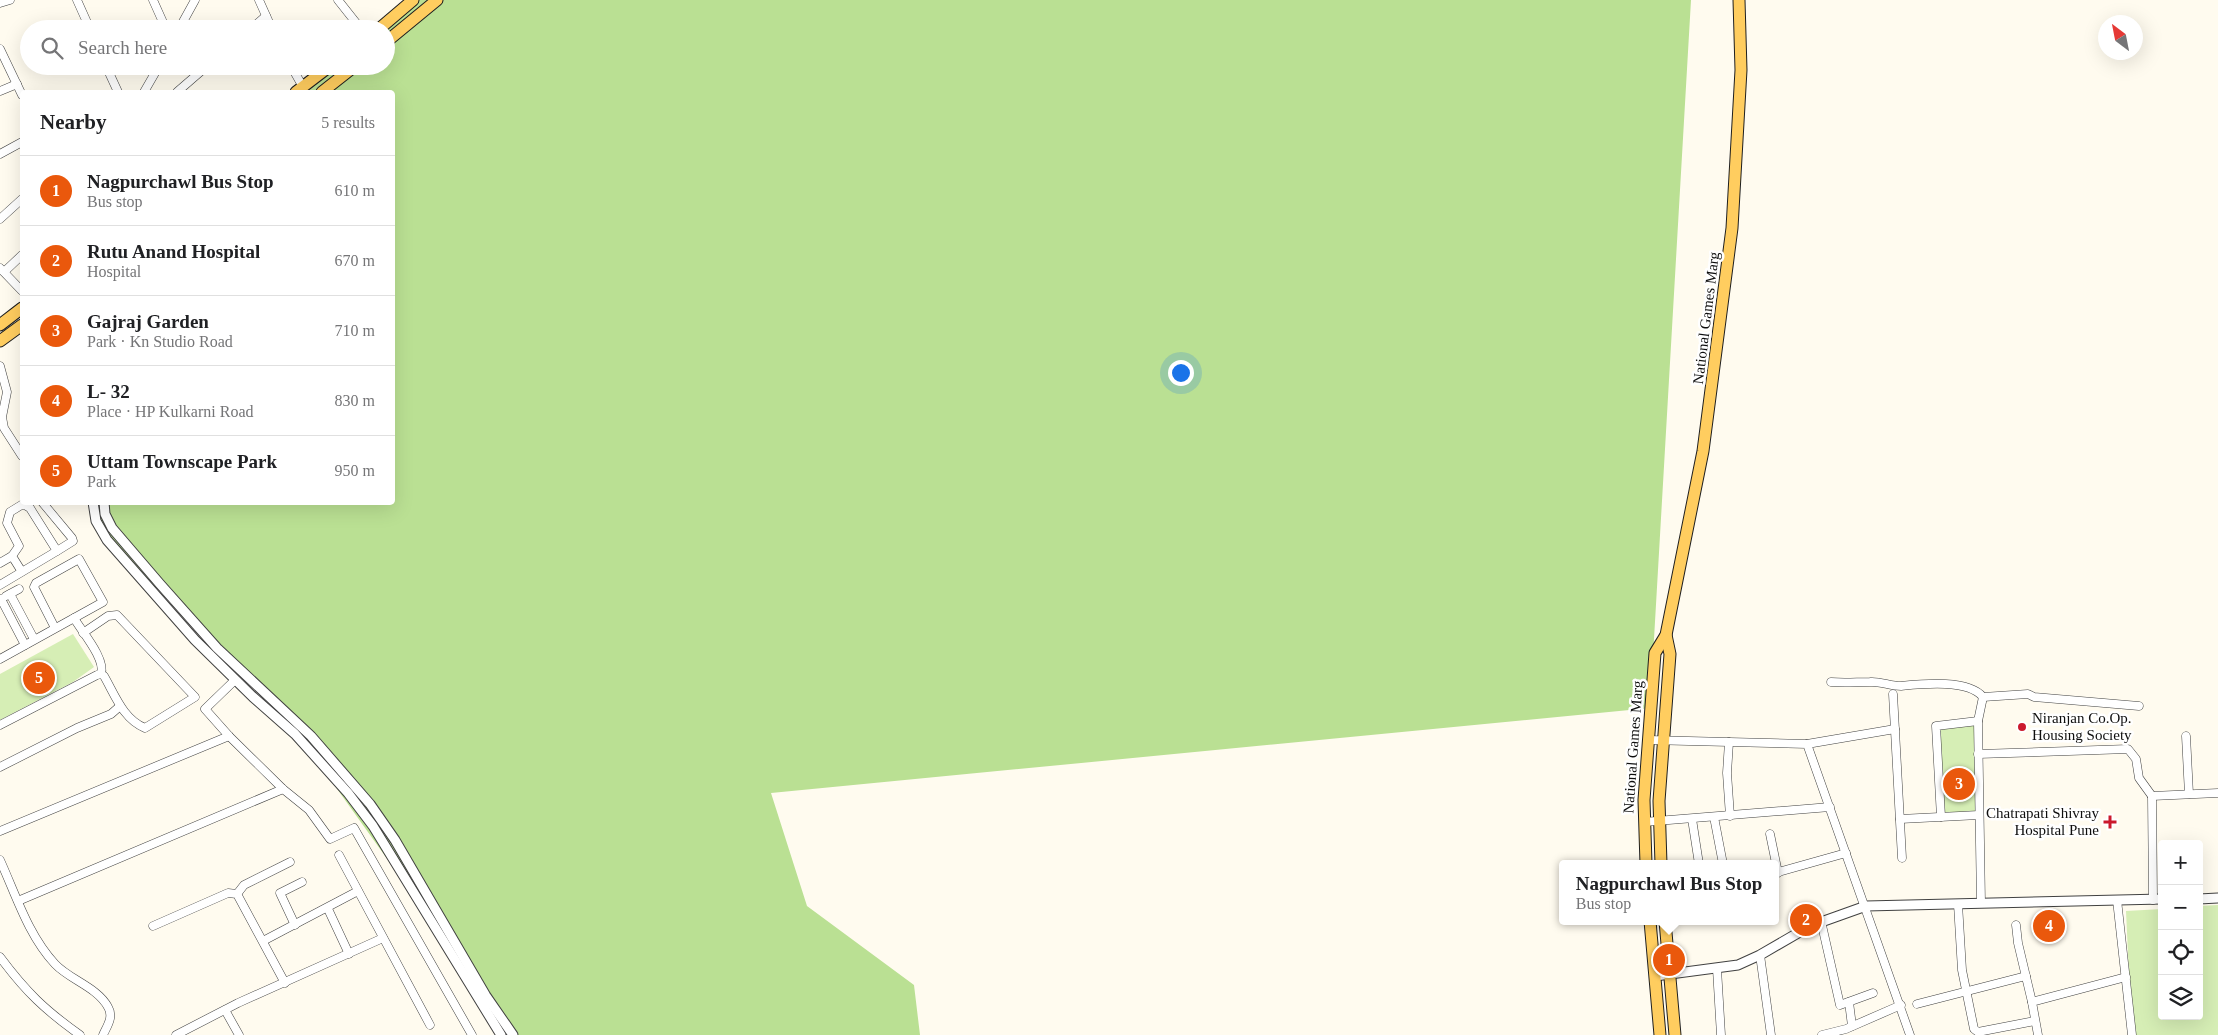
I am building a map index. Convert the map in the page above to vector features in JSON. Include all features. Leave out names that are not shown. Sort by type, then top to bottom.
[{"type":"main road","points":[[389,20],[412,0]]},
{"type":"main road","points":[[395,35],[437,0]]},
{"type":"main road","name":"National Games Marg","points":[[1646,860],[1644,822],[1655,653],[1666,635],[1703,451],[1732,228],[1741,70],[1739,0]]},
{"type":"main road","points":[[299,90],[318,75]]},
{"type":"main road","points":[[325,90],[344,75]]},
{"type":"main road","points":[[0,325],[20,310]]},
{"type":"main road","points":[[0,341],[20,328]]},
{"type":"main road","name":"National Games Marg","points":[[1661,860],[1658,822],[1670,654],[1666,635]]},
{"type":"main road","points":[[1650,925],[1660,1035]]},
{"type":"main road","points":[[1666,925],[1675,1035]]},
{"type":"street","points":[[0,3],[10,0]]},
{"type":"street","points":[[77,0],[86,20]]},
{"type":"street","points":[[153,0],[162,20]]},
{"type":"street","points":[[184,20],[195,0]]},
{"type":"street","points":[[259,0],[268,20]]},
{"type":"street","points":[[338,0],[354,20]]},
{"type":"street","points":[[261,20],[266,16]]},
{"type":"street","points":[[0,49],[20,91]]},
{"type":"street","points":[[110,75],[117,90]]},
{"type":"street","points":[[145,90],[154,75]]},
{"type":"street","points":[[179,90],[197,75]]},
{"type":"street","points":[[293,75],[299,90]]},
{"type":"street","points":[[0,92],[17,84]]},
{"type":"street","points":[[0,154],[20,143]]},
{"type":"street","points":[[0,219],[20,202]]},
{"type":"street","points":[[20,256],[2,270],[20,289]]},
{"type":"street","points":[[0,366],[7,392],[2,417],[8,433],[20,453]]},
{"type":"street","points":[[0,437],[8,433]]},
{"type":"street","points":[[0,563],[12,556],[19,546],[4,519],[10,512],[21,505]]},
{"type":"street","points":[[27,505],[57,551]]},
{"type":"street","points":[[0,584],[73,541],[44,505]]},
{"type":"street","points":[[93,505],[96,521],[107,540],[195,640],[235,680],[295,734],[360,808],[501,1035]]},
{"type":"street","points":[[104,505],[105,514],[112,528],[160,584],[217,648],[311,736],[370,804],[395,840],[486,996],[513,1035]]},
{"type":"street","points":[[12,556],[22,572]]},
{"type":"street","points":[[1,655],[25,645],[103,602],[79,559],[36,583],[34,587],[55,628]]},
{"type":"street","points":[[19,589],[0,600],[25,645]]},
{"type":"street","points":[[10,594],[34,640]]},
{"type":"street","points":[[83,633],[108,616],[117,615],[195,697],[145,728],[119,707],[104,676],[101,674]]},
{"type":"street","points":[[0,725],[101,674],[103,669],[100,657],[74,618]]},
{"type":"street","points":[[235,680],[205,708],[229,736],[284,789],[309,810],[330,839],[354,828],[358,832],[472,1035]]},
{"type":"street","points":[[1831,682],[1870,681],[1900,686],[1909,684],[1951,685],[1978,691],[1983,697]]},
{"type":"street","points":[[1893,694],[1902,858]]},
{"type":"street","points":[[1983,697],[2028,694],[2034,697],[2139,706]]},
{"type":"street","points":[[1980,903],[1978,721],[1983,697]]},
{"type":"street","points":[[0,767],[77,728],[111,714],[119,707]]},
{"type":"street","points":[[1941,817],[1936,726],[1978,721]]},
{"type":"street","points":[[1648,740],[1807,744],[1895,729]]},
{"type":"street","points":[[0,831],[229,736]]},
{"type":"street","points":[[2186,736],[2189,794]]},
{"type":"street","points":[[1729,742],[1727,773],[1730,816]]},
{"type":"street","points":[[1807,744],[1866,906],[1910,1035]]},
{"type":"street","points":[[1655,976],[1738,965],[1821,921],[1866,906],[2157,899],[2152,796],[2140,778],[2136,759],[2128,749],[1978,754]]},
{"type":"street","points":[[18,901],[284,789]]},
{"type":"street","points":[[2152,796],[2218,793]]},
{"type":"street","points":[[1644,822],[1830,807]]},
{"type":"street","points":[[1900,819],[1979,815]]},
{"type":"street","points":[[1714,817],[1722,860]]},
{"type":"street","points":[[1692,819],[1698,860]]},
{"type":"street","points":[[1770,834],[1774,860]]},
{"type":"street","points":[[1779,872],[1846,853]]},
{"type":"street","points":[[339,855],[430,1025]]},
{"type":"street","points":[[0,860],[35,937],[55,964],[100,996],[108,1006],[111,1019],[103,1035]]},
{"type":"street","points":[[237,894],[244,885],[290,862]]},
{"type":"street","points":[[295,925],[280,894],[302,882]]},
{"type":"street","points":[[263,941],[358,892]]},
{"type":"street","points":[[154,926],[228,893],[237,894]]},
{"type":"street","points":[[237,894],[285,983]]},
{"type":"street","points":[[2203,898],[2218,898]]},
{"type":"street","points":[[2118,900],[2132,1035]]},
{"type":"street","points":[[1958,904],[1962,970],[1971,1022],[1974,1029],[1978,1032],[2035,1021]]},
{"type":"street","points":[[328,909],[349,954]]},
{"type":"street","points":[[1821,921],[1840,1005],[1873,994]]},
{"type":"street","points":[[2016,924],[2018,943],[2038,1035]]},
{"type":"street","points":[[176,1035],[225,1010],[383,938]]},
{"type":"street","points":[[1760,955],[1771,1035]]},
{"type":"street","points":[[0,957],[36,1002],[80,1035]]},
{"type":"street","points":[[1717,969],[1721,1035]]},
{"type":"street","points":[[1917,1004],[2026,976]]},
{"type":"street","points":[[2032,1002],[2126,977]]},
{"type":"street","points":[[1849,1002],[1852,1026]]},
{"type":"street","points":[[1822,1035],[1852,1026],[1901,1005]]},
{"type":"street","points":[[225,1010],[239,1035]]},
{"type":"green space","points":[[410,0],[1691,0],[1650,708],[771,793],[807,906],[914,985],[920,1035],[513,1035],[295,730],[99,529],[99,505],[395,505],[395,90],[304,90],[322,75],[395,75],[395,20],[393,20]]},
{"type":"green space","points":[[73,634],[94,667],[73,682],[0,720],[0,674]]},
{"type":"green space","points":[[1978,721],[1979,815],[1941,817],[1936,726]]},
{"type":"green space","points":[[2218,905],[2218,1035],[2135,1035],[2129,976],[2126,911],[2158,909],[2158,1020],[2203,1020],[2203,906]]},
{"type":"place","name":"Uttam Townscape Park","points":[[39,678]]},
{"type":"place","name":"Niranjan Co.Op. Housing Society","points":[[2022,727]]},
{"type":"place","name":"Gajraj Garden","points":[[1959,784]]},
{"type":"place","name":"Chatrapati Shivray Hospital Pune","points":[[2110,822]]},
{"type":"place","name":"Rutu Anand Hospital","points":[[1806,920]]},
{"type":"place","name":"L- 32","points":[[2049,926]]},
{"type":"place","name":"Nagpurchawl Bus Stop","points":[[1669,960]]}]
